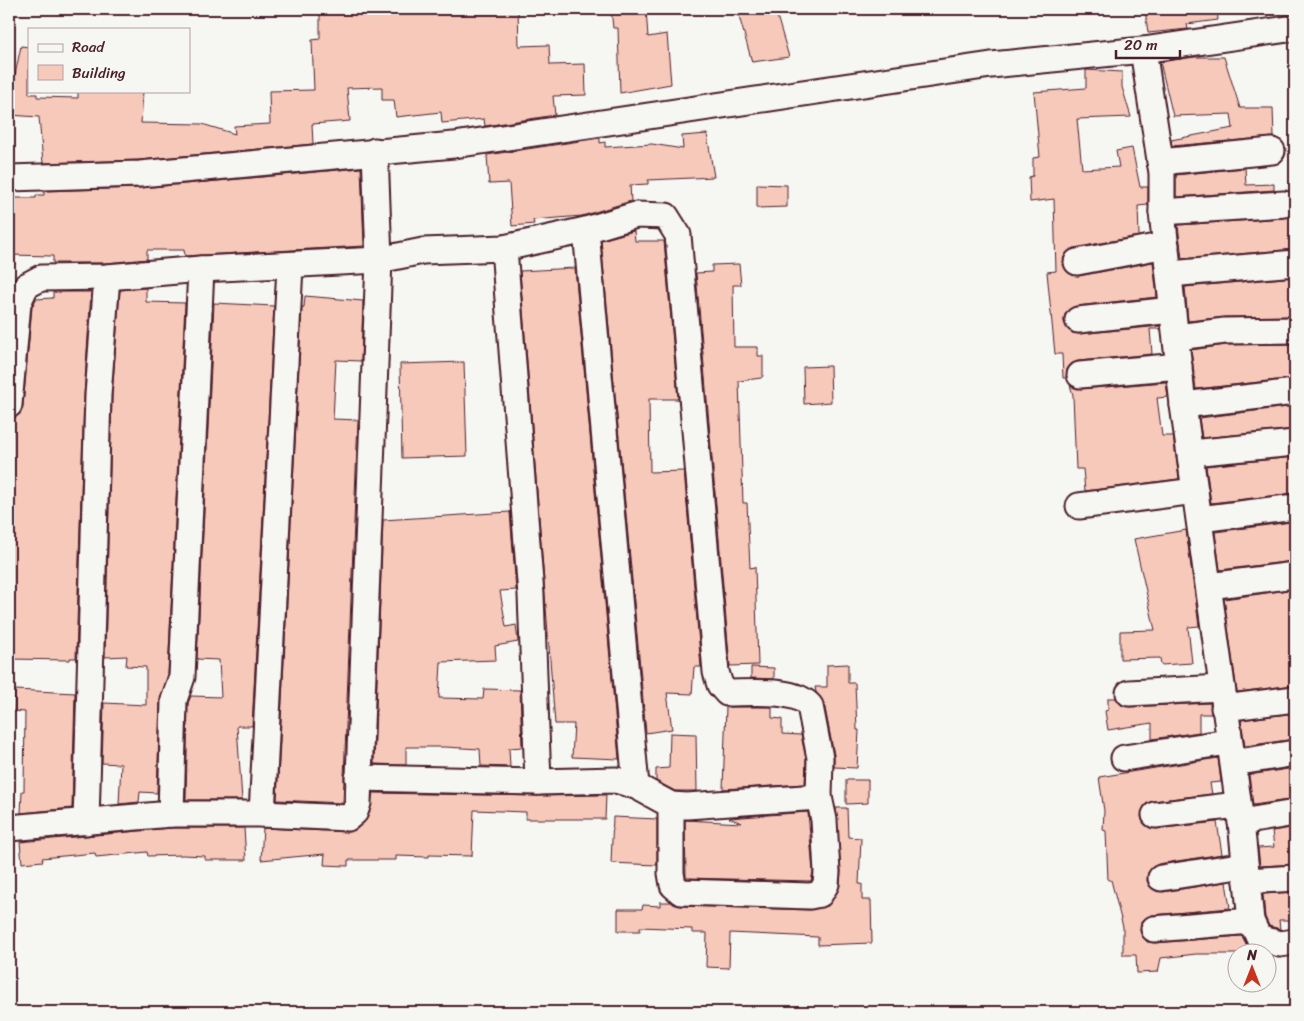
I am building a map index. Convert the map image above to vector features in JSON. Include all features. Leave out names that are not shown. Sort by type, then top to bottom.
[{"type":"street","points":[[9,178],[140,174],[454,145],[991,65],[1144,50],[1295,28]]},
{"type":"street","points":[[1144,50],[1160,162],[1162,212],[1183,405],[1239,813],[1251,921],[1259,938],[1280,944],[1295,942]]},
{"type":"street","points":[[9,828],[171,814],[262,814],[348,818],[355,812],[358,803],[379,260],[375,151]]},
{"type":"street","points":[[1160,162],[1272,151]]},
{"type":"street","points":[[1162,212],[1284,204]]},
{"type":"street","points":[[9,405],[18,303],[26,286],[41,278],[290,266],[379,260],[423,252],[504,248],[586,230],[636,215],[666,216],[678,235],[716,672],[720,685],[727,693],[793,695],[805,699],[810,706],[820,758],[819,797],[824,820],[826,884],[820,894],[810,896],[681,892],[673,885],[671,873],[671,805]]},
{"type":"street","points":[[586,230],[636,786]]},
{"type":"street","points":[[1077,262],[1166,245]]},
{"type":"street","points":[[504,248],[536,677],[538,782]]},
{"type":"street","points":[[1170,274],[1295,264]]},
{"type":"street","points":[[262,814],[290,266]]},
{"type":"street","points":[[171,814],[174,700],[182,677],[201,269]]},
{"type":"street","points":[[86,822],[98,395],[107,276]]},
{"type":"street","points":[[1078,320],[1172,310]]},
{"type":"street","points":[[1176,337],[1225,331],[1295,330]]},
{"type":"street","points":[[1080,375],[1179,366]]},
{"type":"street","points":[[1183,405],[1295,392]]},
{"type":"street","points":[[1191,453],[1295,443]]},
{"type":"street","points":[[1079,506],[1195,491]]},
{"type":"street","points":[[1200,519],[1295,507]]},
{"type":"street","points":[[1209,586],[1295,575]]},
{"type":"street","points":[[1129,693],[1223,698],[1295,699]]},
{"type":"street","points":[[1124,758],[1231,753],[1295,753]]},
{"type":"street","points":[[358,778],[538,782],[616,780],[636,786],[671,805],[704,805],[819,797]]},
{"type":"street","points":[[1155,815],[1295,813]]},
{"type":"street","points":[[1161,878],[1246,873],[1295,878]]},
{"type":"street","points":[[1154,929],[1251,921]]},
{"type":"building","points":[[320,9],[518,9],[519,46],[549,45],[550,65],[585,64],[586,95],[553,96],[555,115],[485,126],[484,119],[442,123],[441,112],[396,117],[394,100],[382,100],[382,87],[347,88],[350,121],[312,124],[313,144],[139,160],[43,163],[39,117],[9,115],[9,93],[11,94],[21,46],[28,47],[29,94],[37,94],[37,97],[78,98],[78,92],[143,92],[141,123],[202,124],[235,134],[234,126],[270,124],[269,91],[314,90],[312,40],[320,39]]},
{"type":"building","points":[[611,9],[646,9],[648,37],[667,34],[671,84],[620,93],[618,28],[613,28]]},
{"type":"building","points":[[737,9],[775,9],[789,57],[752,62]]},
{"type":"building","points":[[1145,9],[1217,9],[1218,20],[1187,24],[1188,29],[1148,33]]},
{"type":"building","points":[[1195,57],[1224,57],[1240,108],[1273,108],[1274,137],[1172,146],[1171,140],[1233,128],[1231,114],[1173,116],[1160,62]]},
{"type":"building","points":[[1086,70],[1122,72],[1122,87],[1131,117],[1077,119],[1082,169],[1119,167],[1116,151],[1132,148],[1140,187],[1148,187],[1148,205],[1138,206],[1139,236],[1074,248],[1064,257],[1063,265],[1072,275],[1079,276],[1153,262],[1157,297],[1076,306],[1065,314],[1064,322],[1072,333],[1079,334],[1160,326],[1160,329],[1150,329],[1152,354],[1078,361],[1071,364],[1067,369],[1066,378],[1063,378],[1062,354],[1055,354],[1047,272],[1056,271],[1054,199],[1030,202],[1029,177],[1033,176],[1033,158],[1040,157],[1034,92],[1086,88]]},
{"type":"building","points":[[707,134],[714,177],[648,180],[648,184],[630,185],[631,201],[582,216],[533,220],[534,224],[512,226],[509,183],[489,184],[487,155],[600,138],[600,143],[605,142],[605,147],[652,144],[683,149],[682,136]]},
{"type":"building","points":[[361,168],[364,246],[185,256],[184,250],[147,250],[147,259],[106,263],[53,263],[53,256],[10,255],[9,198],[36,198],[36,195],[44,195],[44,191],[141,188]]},
{"type":"building","points":[[1245,168],[1246,185],[1274,184],[1274,190],[1176,197],[1176,175]]},
{"type":"building","points":[[757,184],[787,185],[787,207],[757,208]]},
{"type":"building","points":[[1295,212],[1295,249],[1182,259],[1178,225],[1285,218]]},
{"type":"building","points":[[634,231],[635,241],[664,241],[678,399],[649,399],[650,472],[684,471],[701,667],[694,667],[692,694],[667,693],[672,729],[646,733],[601,240]]},
{"type":"building","points":[[739,264],[741,285],[733,285],[734,347],[758,347],[758,356],[763,356],[763,376],[761,378],[739,381],[743,503],[747,503],[750,568],[755,567],[758,665],[730,666],[696,273],[712,272],[712,265]]},
{"type":"building","points":[[575,268],[619,759],[572,757],[574,724],[555,724],[520,271]]},
{"type":"building","points":[[1295,277],[1295,316],[1225,317],[1188,321],[1185,287]]},
{"type":"building","points":[[146,288],[146,302],[185,303],[168,674],[160,700],[157,793],[140,792],[139,802],[119,804],[121,764],[102,763],[104,703],[146,705],[146,667],[126,666],[127,656],[105,657],[112,396],[120,290]]},
{"type":"building","points":[[53,292],[91,292],[84,395],[76,658],[70,658],[70,660],[9,659],[9,480],[13,418],[20,414],[23,406],[32,307],[36,299],[53,298]]},
{"type":"building","points":[[305,296],[363,301],[361,361],[336,360],[333,419],[358,420],[343,803],[277,800],[302,307],[304,307]]},
{"type":"building","points":[[214,303],[274,306],[252,726],[237,726],[242,800],[186,800],[188,703],[191,696],[221,697],[219,660],[197,659]]},
{"type":"building","points":[[1295,344],[1295,378],[1196,389],[1191,350],[1226,345]]},
{"type":"building","points":[[464,362],[467,456],[402,458],[400,364]]},
{"type":"building","points":[[830,366],[831,402],[804,404],[803,367]]},
{"type":"building","points":[[1166,382],[1168,397],[1157,398],[1162,436],[1173,436],[1179,479],[1085,491],[1083,469],[1076,469],[1073,395],[1070,385],[1081,389]]},
{"type":"building","points":[[1295,406],[1295,429],[1202,438],[1199,418]]},
{"type":"building","points":[[1295,457],[1295,493],[1211,503],[1206,466]]},
{"type":"building","points":[[510,512],[516,590],[500,591],[506,627],[516,625],[518,642],[495,646],[496,660],[441,662],[439,698],[483,699],[484,689],[520,690],[522,747],[509,748],[510,767],[481,766],[480,749],[445,747],[406,747],[406,765],[374,764],[383,520]]},
{"type":"building","points":[[1291,522],[1293,561],[1220,570],[1215,532]]},
{"type":"building","points":[[1186,530],[1199,626],[1188,627],[1192,663],[1161,665],[1160,658],[1120,659],[1120,631],[1155,630],[1134,539]]},
{"type":"building","points":[[1295,589],[1293,675],[1295,675],[1295,685],[1237,692],[1224,599]]},
{"type":"building","points":[[848,664],[848,683],[855,683],[857,730],[859,730],[857,768],[834,767],[834,755],[824,703],[816,692],[815,687],[827,687],[827,665]]},
{"type":"building","points":[[751,667],[774,668],[774,679],[751,678]]},
{"type":"building","points":[[15,690],[75,693],[72,808],[21,813],[22,791],[24,791],[25,712],[14,711]]},
{"type":"building","points":[[1108,698],[1116,698],[1122,706],[1130,707],[1210,703],[1211,714],[1199,714],[1199,732],[1152,739],[1152,723],[1108,730],[1105,711],[1108,710]]},
{"type":"building","points":[[726,707],[772,707],[772,718],[782,719],[782,734],[801,735],[806,759],[805,784],[723,789]]},
{"type":"building","points":[[1295,713],[1295,739],[1245,746],[1241,720]]},
{"type":"building","points":[[670,733],[696,734],[697,791],[675,791],[656,781],[656,769],[669,768]]},
{"type":"building","points":[[1218,758],[1221,782],[1210,783],[1212,794],[1153,801],[1146,804],[1141,816],[1144,824],[1156,829],[1217,822],[1222,854],[1158,864],[1148,872],[1147,881],[1150,887],[1163,892],[1226,882],[1230,908],[1152,915],[1141,922],[1140,931],[1147,942],[1155,943],[1242,936],[1246,944],[1226,944],[1226,954],[1196,954],[1161,958],[1158,972],[1137,973],[1136,955],[1123,955],[1123,927],[1111,880],[1108,880],[1106,831],[1103,830],[1104,811],[1099,777]]},
{"type":"building","points":[[1295,768],[1295,799],[1253,805],[1249,775]]},
{"type":"building","points":[[846,780],[868,780],[868,803],[846,804]]},
{"type":"building","points":[[373,793],[538,796],[606,795],[605,819],[526,819],[526,812],[474,810],[472,856],[396,856],[396,860],[348,860],[348,866],[324,865],[325,854],[261,860],[263,828],[348,832],[357,829],[368,817]]},
{"type":"building","points":[[836,808],[847,808],[848,837],[861,838],[859,884],[862,884],[862,900],[871,900],[872,943],[818,945],[818,937],[730,933],[729,968],[706,967],[707,933],[692,933],[692,929],[640,927],[640,931],[618,931],[618,909],[642,909],[643,905],[660,906],[660,902],[671,902],[681,906],[810,910],[828,906],[840,885],[841,871]]},
{"type":"building","points":[[808,812],[813,872],[811,881],[686,878],[685,820],[742,823],[729,818]]},
{"type":"building","points":[[613,817],[657,819],[657,865],[611,863]]},
{"type":"building","points":[[172,828],[244,828],[246,860],[205,860],[205,856],[183,855],[148,856],[147,852],[96,857],[95,853],[42,858],[43,861],[22,863],[20,842]]},
{"type":"building","points":[[1291,828],[1293,849],[1295,849],[1295,864],[1260,866],[1258,848],[1274,847],[1272,831]]},
{"type":"building","points":[[1295,892],[1295,920],[1279,920],[1280,929],[1269,926],[1265,917],[1263,894]]}]
